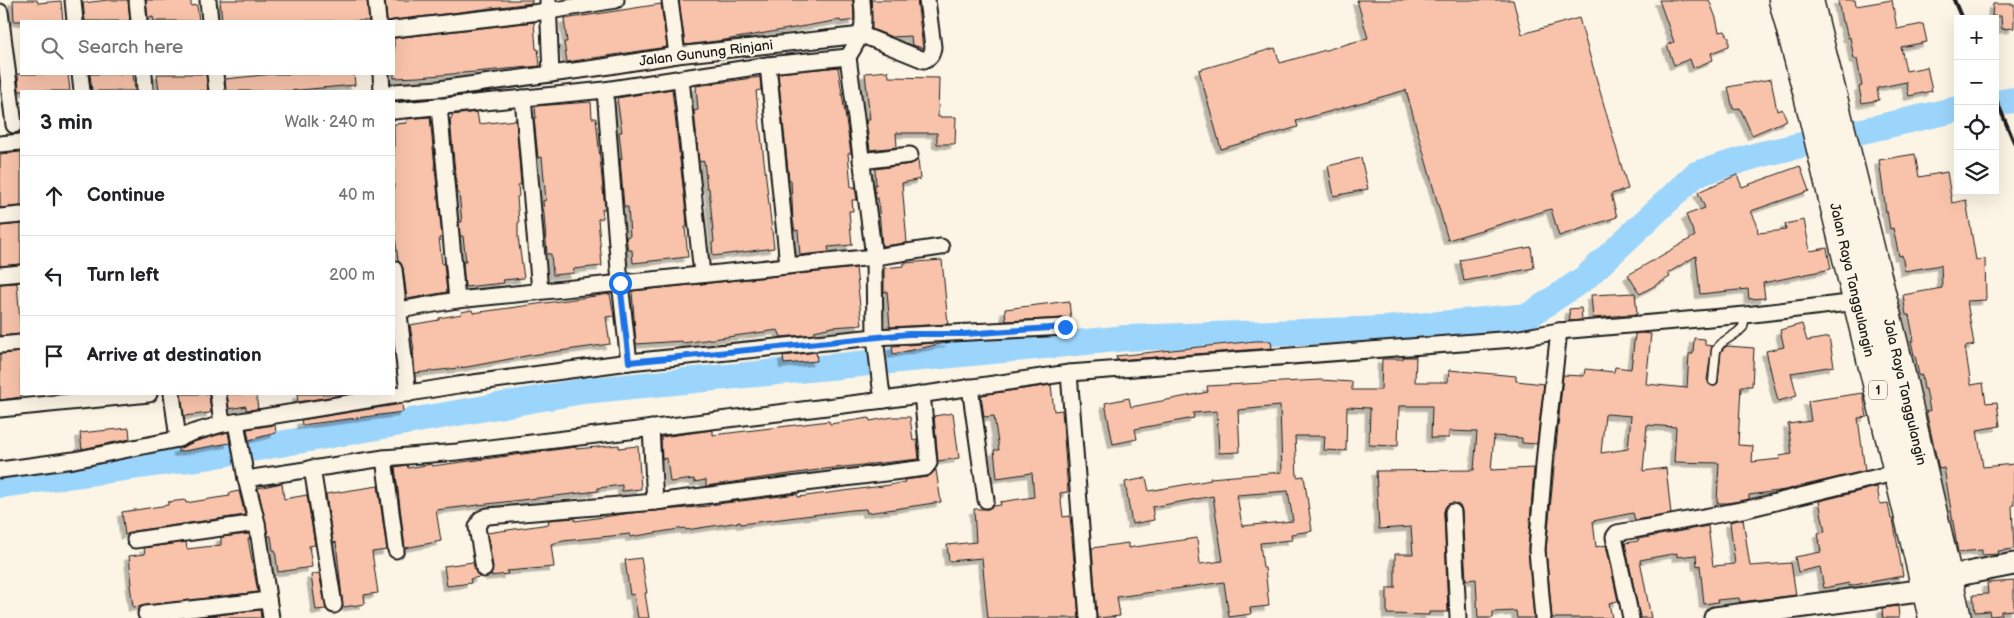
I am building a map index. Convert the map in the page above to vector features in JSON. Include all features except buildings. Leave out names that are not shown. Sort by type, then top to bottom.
[{"type":"highway","name":"Jalan Raya Tanggulangin","points":[[1783,0],[1824,109],[1824,162],[1857,302],[1884,358],[1898,472],[1937,583],[1934,618]]},
{"type":"highway","name":"1","points":[[1809,0],[1824,109]]},
{"type":"highway","name":"Jala Raya Tanggulangin","points":[[1824,109],[1851,166],[1884,358],[1937,583],[1957,618]]},
{"type":"street","points":[[73,0],[75,20]]},
{"type":"street","points":[[137,0],[139,20]]},
{"type":"street","points":[[208,0],[210,20]]},
{"type":"street","points":[[376,0],[378,20]]},
{"type":"street","points":[[395,29],[548,5],[616,0]]},
{"type":"street","points":[[670,0],[677,55]]},
{"type":"street","points":[[862,0],[864,22],[862,35],[848,57],[874,256],[876,355],[882,394]]},
{"type":"street","points":[[862,35],[924,60],[928,58],[933,47],[927,0]]},
{"type":"street","points":[[548,5],[551,74]]},
{"type":"street","points":[[0,12],[12,125]]},
{"type":"street","name":"Jalan Gunung Rinjani","points":[[395,92],[551,74],[677,55],[862,35]]},
{"type":"street","points":[[395,110],[605,90],[768,65],[848,57]]},
{"type":"street","points":[[768,65],[788,265]]},
{"type":"street","points":[[80,75],[82,90]]},
{"type":"street","points":[[144,75],[145,90]]},
{"type":"street","points":[[215,75],[217,90]]},
{"type":"street","points":[[381,75],[382,90]]},
{"type":"street","points":[[681,79],[702,274]]},
{"type":"street","points":[[605,90],[620,283],[629,362]]},
{"type":"street","points":[[523,98],[540,291]]},
{"type":"street","points":[[439,106],[457,300]]},
{"type":"street","points":[[0,144],[20,142]]},
{"type":"street","points":[[861,161],[910,154]]},
{"type":"street","points":[[0,217],[20,215]]},
{"type":"street","points":[[397,311],[457,300],[874,256],[941,247]]},
{"type":"street","points":[[0,275],[20,273]]},
{"type":"street","points":[[395,283],[408,394]]},
{"type":"street","points":[[245,476],[384,458],[457,452],[651,428],[882,394],[922,394],[1069,373],[1514,339],[1559,331],[1745,315],[1857,302]]},
{"type":"street","points":[[0,470],[74,460],[178,440],[191,432],[229,423],[458,385],[629,362],[875,337],[1065,327]]},
{"type":"street","points":[[1543,618],[1537,550],[1545,452],[1559,331]]},
{"type":"street","points":[[0,345],[20,342]]},
{"type":"street","points":[[1069,373],[1088,618]]},
{"type":"street","points":[[970,387],[986,500]]},
{"type":"street","points":[[484,569],[478,527],[481,519],[488,516],[655,502],[925,468],[929,463],[922,394]]},
{"type":"street","points":[[0,409],[139,395]]},
{"type":"street","points":[[172,395],[178,440]]},
{"type":"street","points":[[218,395],[229,423],[239,441],[245,476],[257,524],[271,618]]},
{"type":"street","points":[[651,428],[655,502]]},
{"type":"street","points":[[384,458],[396,550]]},
{"type":"street","points":[[312,468],[334,605]]},
{"type":"street","points":[[1631,618],[1614,537],[1617,533],[1747,509],[1898,472]]},
{"type":"street","points":[[1453,512],[1458,618]]},
{"type":"street","points":[[135,540],[257,524]]},
{"type":"street","points":[[1715,618],[1937,583],[1986,568],[2014,564]]},
{"type":"street","points":[[146,614],[268,600]]},
{"type":"lane","points":[[1713,381],[1716,350],[1720,344],[1743,327],[1745,315]]},
{"type":"waterway","points":[[1999,102],[2014,100]]},
{"type":"waterway","points":[[0,485],[211,456],[583,391],[1126,338],[1385,329],[1528,316],[1585,278],[1696,174],[1758,155],[1954,110]]},
{"type":"railway","points":[[1954,0],[1960,15]]},
{"type":"railway","points":[[1998,105],[2014,142]]},
{"type":"route","points":[[620,283],[629,362],[908,334],[965,334],[1065,327]]}]
